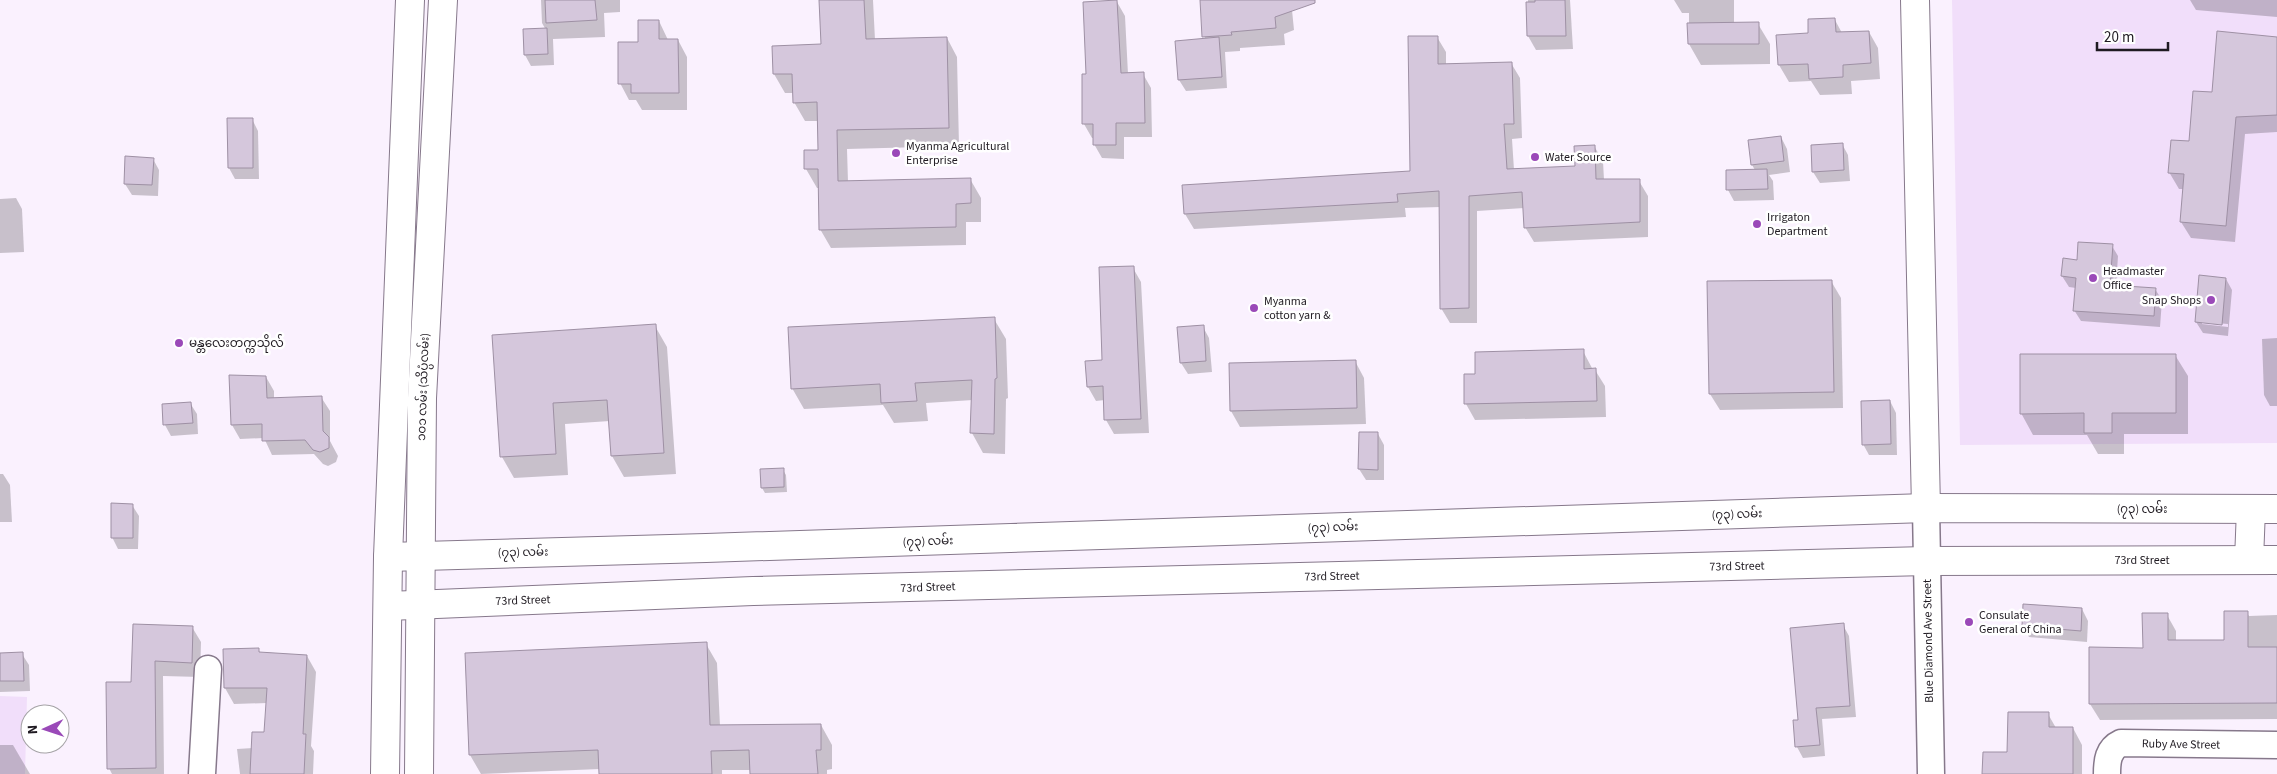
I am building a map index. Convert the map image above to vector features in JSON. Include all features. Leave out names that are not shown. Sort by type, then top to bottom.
[{"type":"main road","points":[[385,774],[388,557],[410,0]]},
{"type":"main road","name":"၁၀၁ လမ်း (သိပ္ပံလမ်း)","points":[[419,774],[422,398],[443,0]]},
{"type":"main road","points":[[1915,0],[1926,508]]},
{"type":"main road","name":"(၇၃) လမ်း","points":[[388,557],[420,554],[706,548],[1926,508],[2264,509]]},
{"type":"main road","points":[[2249,560],[2264,509]]},
{"type":"main road","name":"73rd Street","points":[[388,606],[753,591],[1926,562],[2277,560]]},
{"type":"street","name":"Blue Diamond Ave Street","points":[[1926,508],[1931,774]]},
{"type":"street","points":[[202,774],[208,669]]},
{"type":"street","name":"Ruby Ave Street","points":[[2107,774],[2108,756],[2116,745],[2121,743],[2277,745]]},
{"type":"shaded area","points":[[1952,0],[2277,0],[2277,443],[1960,445]]},
{"type":"shaded area","points":[[0,696],[27,697],[27,704],[20,704],[20,754],[26,754],[25,774],[0,774]]},
{"type":"building","points":[[545,0],[595,0],[597,20],[546,23]]},
{"type":"building","points":[[819,0],[864,0],[866,39],[947,37],[949,128],[837,130],[838,181],[971,178],[971,203],[956,204],[956,227],[819,230],[818,169],[804,169],[804,150],[818,150],[817,102],[793,103],[792,74],[773,74],[772,46],[821,44]]},
{"type":"building","points":[[1117,0],[1121,73],[1144,72],[1145,123],[1116,123],[1116,145],[1093,145],[1093,124],[1082,124],[1082,74],[1086,74],[1083,2]]},
{"type":"building","points":[[1200,0],[1315,0],[1315,3],[1275,17],[1276,28],[1231,32],[1232,35],[1202,37]]},
{"type":"building","points":[[1535,0],[1565,0],[1566,36],[1527,36],[1526,2],[1535,2]]},
{"type":"building","points":[[1835,18],[1836,32],[1869,31],[1871,63],[1843,65],[1843,77],[1809,79],[1808,64],[1778,65],[1776,35],[1808,33],[1808,19]]},
{"type":"building","points":[[638,20],[659,20],[659,39],[678,39],[679,93],[631,93],[631,84],[618,84],[618,42],[638,42]]},
{"type":"building","points":[[1759,22],[1759,44],[1688,44],[1687,23]]},
{"type":"building","points":[[547,28],[548,54],[524,55],[523,29]]},
{"type":"building","points":[[2217,31],[2277,37],[2277,115],[2236,117],[2226,226],[2180,222],[2184,174],[2168,173],[2171,140],[2189,141],[2193,91],[2212,92]]},
{"type":"building","points":[[1408,36],[1438,36],[1438,64],[1512,62],[1514,124],[1504,124],[1507,169],[1575,166],[1574,146],[1595,145],[1596,179],[1640,179],[1640,222],[1524,228],[1522,192],[1469,196],[1469,308],[1440,309],[1439,191],[1397,194],[1398,202],[1184,214],[1182,185],[1410,171]]},
{"type":"building","points":[[1219,37],[1222,77],[1178,80],[1175,41]]},
{"type":"building","points":[[227,118],[253,118],[253,168],[228,168]]},
{"type":"building","points":[[1781,136],[1784,161],[1751,165],[1748,140]]},
{"type":"building","points":[[1843,143],[1844,170],[1812,172],[1811,145]]},
{"type":"building","points":[[125,156],[154,158],[152,185],[124,184]]},
{"type":"building","points":[[1767,169],[1768,189],[1726,190],[1726,170]]},
{"type":"building","name":"Headmaster Office","points":[[2078,242],[2113,244],[2110,285],[2156,288],[2154,316],[2073,311],[2076,278],[2061,276],[2063,258],[2077,260]]},
{"type":"building","points":[[1134,266],[1141,419],[1104,420],[1103,386],[1087,387],[1085,361],[1102,360],[1099,267]]},
{"type":"building","name":"Snap Shops","points":[[2199,275],[2226,278],[2222,325],[2195,322]]},
{"type":"building","points":[[1832,280],[1834,392],[1709,394],[1707,281]]},
{"type":"building","points":[[995,317],[997,378],[995,379],[994,434],[970,433],[972,380],[915,383],[917,401],[881,403],[880,384],[791,389],[788,327]]},
{"type":"building","points":[[656,324],[664,453],[611,456],[607,400],[553,403],[556,454],[500,457],[492,335]]},
{"type":"building","points":[[1204,325],[1206,361],[1180,363],[1177,327]]},
{"type":"building","points":[[1584,349],[1584,369],[1596,368],[1597,401],[1464,404],[1464,374],[1475,374],[1475,352]]},
{"type":"building","points":[[2020,354],[2176,354],[2176,413],[2112,413],[2112,433],[2084,433],[2084,413],[2020,414]]},
{"type":"building","points":[[1356,360],[1357,408],[1230,411],[1229,363]]},
{"type":"building","points":[[229,375],[266,376],[267,398],[322,396],[323,431],[329,437],[329,448],[320,452],[313,450],[305,440],[262,441],[262,424],[231,425]]},
{"type":"building","points":[[1890,400],[1891,444],[1862,445],[1861,401]]},
{"type":"building","points":[[191,402],[193,423],[163,425],[162,404]]},
{"type":"building","points":[[1359,432],[1378,432],[1378,470],[1358,469]]},
{"type":"building","points":[[784,468],[784,487],[761,488],[760,469]]},
{"type":"building","points":[[111,503],[133,504],[133,538],[111,538]]},
{"type":"building","points":[[2023,604],[2082,608],[2081,631],[2022,626]]},
{"type":"building","points":[[2224,611],[2248,611],[2248,647],[2277,647],[2277,703],[2089,704],[2089,647],[2143,648],[2142,613],[2168,613],[2168,640],[2224,640]]},
{"type":"building","points":[[1844,623],[1850,706],[1816,708],[1820,745],[1795,747],[1793,720],[1798,720],[1790,628]]},
{"type":"building","points":[[133,624],[193,626],[192,663],[155,661],[156,768],[107,769],[106,682],[131,682]]},
{"type":"building","points":[[707,642],[710,725],[821,724],[821,750],[816,750],[818,774],[750,774],[749,750],[711,751],[712,774],[599,774],[598,750],[469,755],[465,653]]},
{"type":"building","points":[[259,648],[259,652],[307,655],[303,734],[306,734],[304,774],[250,774],[252,732],[264,732],[267,688],[224,688],[223,649]]},
{"type":"building","points":[[23,652],[24,681],[0,681],[0,653]]},
{"type":"building","points":[[2008,712],[2049,712],[2049,727],[2073,727],[2073,774],[1982,774],[1983,752],[2007,752]]},
{"type":"place","name":"Myanma Agricultural Enterprise","points":[[896,153]]},
{"type":"place","name":"Water Source","points":[[1535,157]]},
{"type":"place","name":"Irrigaton Department","points":[[1757,224]]},
{"type":"place","name":"Headmaster Office","points":[[2093,278]]},
{"type":"place","name":"Snap Shops","points":[[2211,300]]},
{"type":"place","name":"Myanma cotton yarn &","points":[[1254,308]]},
{"type":"place","name":"မန္တလေးတက္ကသိုလ်","points":[[179,343]]},
{"type":"place","name":"Consulate General of China","points":[[1969,622]]}]
